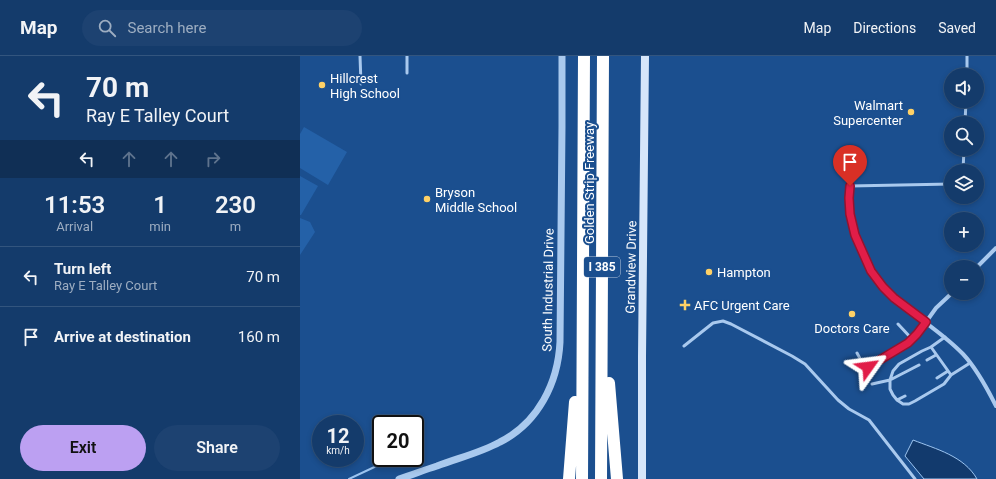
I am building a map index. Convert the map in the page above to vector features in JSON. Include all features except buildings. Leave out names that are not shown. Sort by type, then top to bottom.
[{"type":"highway","name":"Golden Strip Freeway","points":[[582,479],[584,56]]},
{"type":"highway","name":"Golden Strip Freeway","points":[[601,479],[603,56]]},
{"type":"highway","points":[[569,479],[583,305]]},
{"type":"highway","points":[[602,307],[617,479]]},
{"type":"main road","name":"Grandview Drive","points":[[642,479],[645,56]]},
{"type":"street","name":"South Industrial Drive","points":[[400,479],[478,452],[501,442],[532,417],[543,401],[552,383],[558,364],[560,342],[562,56]]},
{"type":"street","points":[[850,186],[850,214],[855,235],[871,271],[883,287],[894,298],[945,337],[960,351],[975,369],[988,389],[996,406]]},
{"type":"street","points":[[984,260],[996,248]]},
{"type":"street","points":[[926,322],[936,308],[945,300]]},
{"type":"lane","points":[[360,56],[360,84]]},
{"type":"lane","points":[[407,56],[407,73]]},
{"type":"lane","points":[[967,68],[968,56]]},
{"type":"lane","points":[[850,186],[944,184]]},
{"type":"lane","points":[[684,346],[713,323],[723,322],[731,324],[792,356],[805,364],[843,405],[869,420],[915,479]]},
{"type":"lane","points":[[857,353],[864,364],[868,367],[908,343],[926,322]]},
{"type":"lane","points":[[898,324],[912,339]]},
{"type":"lane","points":[[945,337],[931,347],[922,350],[899,364],[893,371],[890,380],[890,389],[897,400],[903,404],[908,404],[915,401],[944,384],[951,375],[970,363]]},
{"type":"lane","points":[[931,347],[951,375]]},
{"type":"lane","points":[[927,360],[936,355]]},
{"type":"lane","points":[[872,384],[890,380],[919,365]]},
{"type":"lane","points":[[937,378],[948,371]]},
{"type":"lane","points":[[897,400],[905,396]]},
{"type":"shaded area","points":[[304,127],[347,152],[328,185],[300,168],[300,134]]},
{"type":"shaded area","points":[[300,176],[318,186],[301,215],[300,215]]},
{"type":"shaded area","points":[[300,218],[310,222],[315,232],[300,255]]},
{"type":"shaded area","points":[[913,440],[949,454],[965,464],[977,479],[924,479],[905,456]]},
{"type":"waterway","points":[[349,479],[374,467]]},
{"type":"place","name":"Hillcrest High School","points":[[322,85]]},
{"type":"place","name":"Walmart Supercenter","points":[[911,112]]},
{"type":"place","name":"Bryson Middle School","points":[[427,199]]},
{"type":"place","name":"Hampton","points":[[709,272]]},
{"type":"place","name":"AFC Urgent Care","points":[[685,305]]},
{"type":"place","name":"Doctors Care","points":[[852,314]]},
{"type":"route","points":[[850,186],[850,214],[855,235],[871,271],[883,287],[894,298],[926,322],[908,343],[868,367]]}]
